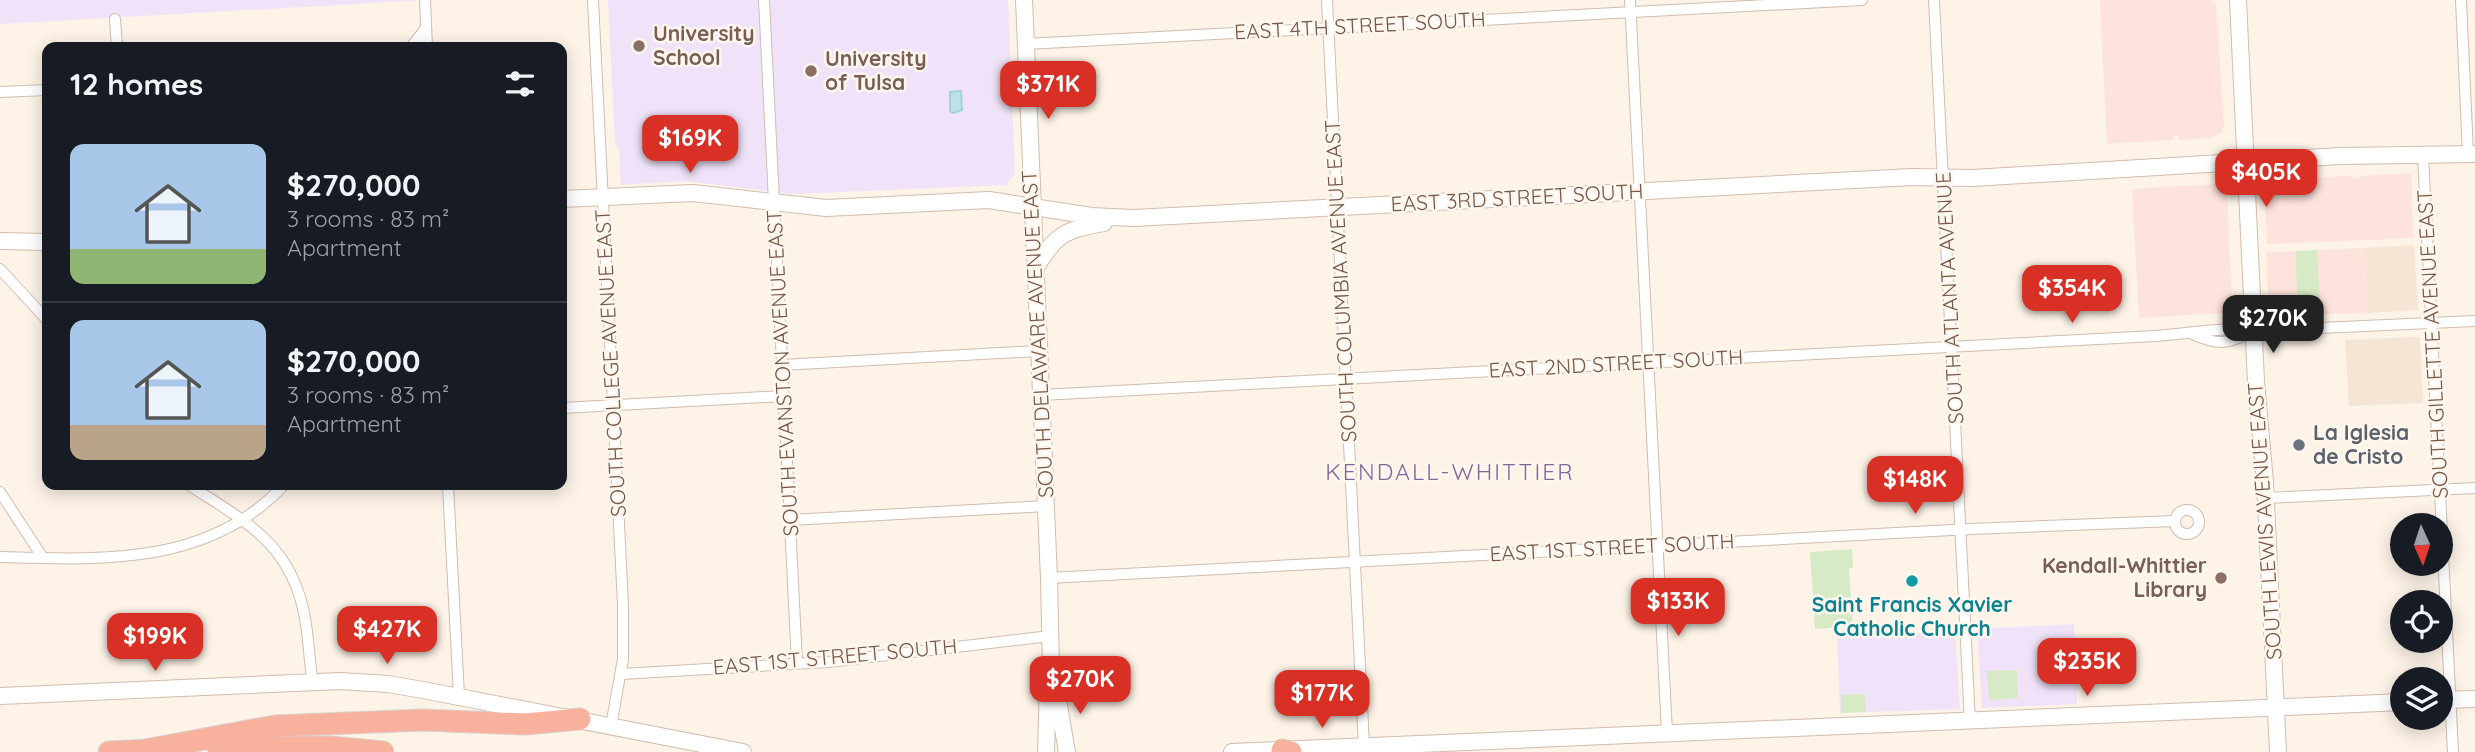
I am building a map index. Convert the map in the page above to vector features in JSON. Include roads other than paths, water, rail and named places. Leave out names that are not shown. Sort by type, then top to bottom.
[{"type":"highway","points":[[140,751],[275,726],[423,720],[526,724],[580,719]]},
{"type":"highway","points":[[109,752],[262,746],[331,747],[383,752]]},
{"type":"street","points":[[425,0],[427,42]]},
{"type":"street","name":"SOUTH COLLEGE AVENUE EAST","points":[[593,0],[623,605],[621,674],[611,726]]},
{"type":"street","name":"SOUTH EVANSTON AVENUE EAST","points":[[764,0],[797,663]]},
{"type":"street","name":"SOUTH DELAWARE AVENUE EAST","points":[[1024,0],[1049,578],[1051,668],[1046,752]]},
{"type":"street","name":"SOUTH COLUMBIA AVENUE EAST","points":[[1327,0],[1364,746]]},
{"type":"street","name":"EAST 4TH STREET SOUTH","points":[[1026,44],[1328,28],[1631,6],[1862,0]]},
{"type":"street","name":"SOUTH ATLANTA AVENUE","points":[[1934,0],[1970,722]]},
{"type":"street","name":"SOUTH LEWIS AVENUE EAST","points":[[2238,0],[2253,331],[2278,752]]},
{"type":"street","points":[[2461,0],[2472,154]]},
{"type":"street","points":[[1631,6],[1667,733]]},
{"type":"street","points":[[115,19],[117,42]]},
{"type":"street","points":[[415,42],[426,28]]},
{"type":"street","points":[[0,92],[42,90]]},
{"type":"street","name":"EAST 3RD STREET SOUTH","points":[[567,199],[693,193],[826,208],[983,200],[1091,216],[1134,218],[1912,177],[1987,177],[2340,156],[2472,154]]},
{"type":"street","name":"SOUTH GILLETTE AVENUE EAST","points":[[2423,156],[2440,489],[2444,667]]},
{"type":"street","points":[[1035,269],[1048,247],[1076,227],[1134,218]]},
{"type":"street","points":[[0,241],[42,242]]},
{"type":"street","points":[[0,269],[42,315]]},
{"type":"street","name":"EAST 2ND STREET SOUTH","points":[[1041,395],[2192,334],[2213,343],[2232,341],[2253,331],[2475,321]]},
{"type":"street","points":[[782,365],[1038,351]]},
{"type":"street","points":[[567,408],[783,396]]},
{"type":"street","points":[[2265,498],[2475,488]]},
{"type":"street","points":[[197,490],[255,528],[280,555],[293,578],[305,618],[313,683]]},
{"type":"street","points":[[0,557],[106,557],[165,551],[206,538],[243,520],[279,490]]},
{"type":"street","points":[[448,490],[458,696]]},
{"type":"street","points":[[0,492],[43,558]]},
{"type":"street","points":[[790,520],[1046,506]]},
{"type":"street","name":"EAST 1ST STREET SOUTH","points":[[1049,578],[1961,529],[2175,521]]},
{"type":"street","name":"EAST 1ST STREET SOUTH","points":[[621,674],[862,658],[1050,636]]},
{"type":"street","name":"SOUTH DELAWARE AVENUE EAST","points":[[1051,668],[1067,752]]},
{"type":"street","points":[[0,696],[340,681],[388,684],[743,752]]},
{"type":"street","points":[[2453,700],[2475,699]]},
{"type":"street","points":[[1232,752],[2390,703]]},
{"type":"street","name":"SOUTH GILLETTE AVENUE EAST","points":[[2450,730],[2453,752]]},
{"type":"water","points":[[961,91],[962,110],[953,113],[950,111],[950,92]]},
{"type":"place","name":"University School","points":[[639,46]]},
{"type":"place","name":"University of Tulsa","points":[[811,71]]},
{"type":"place","name":"La Iglesia de Cristo","points":[[2299,445]]},
{"type":"place","name":"Kendall-Whittier Library","points":[[2221,578]]},
{"type":"place","name":"Saint Francis Xavier Catholic Church","points":[[1912,581]]},
{"type":"district","name":"KENDALL-WHITTIER","points":[[1450,472]]}]
